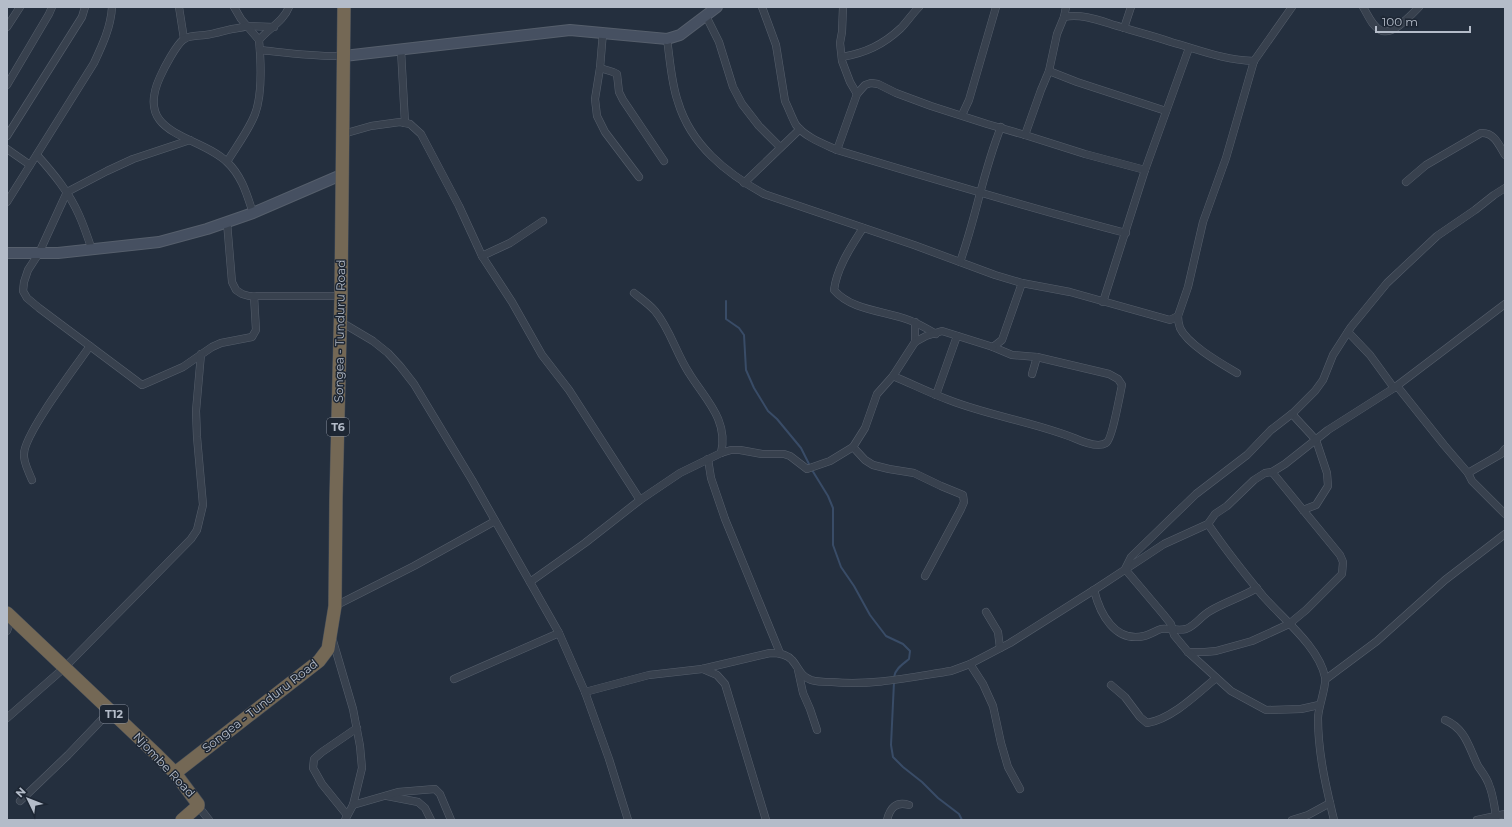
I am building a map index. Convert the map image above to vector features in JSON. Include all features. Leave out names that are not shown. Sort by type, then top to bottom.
[{"type":"highway","name":"Songea - Tunduru Road","points":[[175,773],[319,661],[328,649],[335,606],[336,498],[341,322],[341,175],[343,134],[344,7]]},
{"type":"highway","name":"Njombe Road","points":[[9,615],[64,668],[111,710],[175,773],[198,802],[198,806],[182,820]]},
{"type":"street","points":[[7,27],[20,7]]},
{"type":"street","points":[[7,85],[52,7]]},
{"type":"street","points":[[7,136],[79,22],[85,7]]},
{"type":"street","points":[[7,202],[94,63],[102,46],[112,7]]},
{"type":"street","points":[[179,7],[184,39]]},
{"type":"street","points":[[227,162],[252,122],[256,112],[260,87],[259,40],[241,19],[234,7]]},
{"type":"street","points":[[259,40],[264,34],[282,20],[289,7]]},
{"type":"street","points":[[260,50],[309,56],[344,56],[541,32],[570,30],[667,39],[680,35],[717,7]]},
{"type":"street","points":[[762,7],[776,45],[786,101],[796,124],[800,129],[817,141],[837,150],[982,192],[1030,208],[1126,233]]},
{"type":"street","points":[[842,7],[842,32],[840,43],[842,56],[848,77],[857,94]]},
{"type":"street","points":[[842,56],[866,51],[884,42],[900,28],[919,7]]},
{"type":"street","points":[[962,116],[969,100],[996,7]]},
{"type":"street","points":[[1124,28],[1131,7]]},
{"type":"street","points":[[1237,373],[1205,353],[1187,337],[1180,327],[1178,316],[1188,287],[1203,222],[1226,158],[1254,61],[1292,7]]},
{"type":"street","points":[[1364,7],[1376,27],[1385,32],[1390,32],[1404,23],[1419,7]]},
{"type":"street","points":[[1025,134],[1049,71],[1057,34],[1064,11],[1072,16],[1083,17],[1124,28],[1213,56],[1237,61],[1254,61]]},
{"type":"street","points":[[706,16],[718,42],[733,87],[742,104],[759,126],[780,147]]},
{"type":"street","points":[[253,213],[246,191],[239,178],[227,162],[164,126],[157,116],[153,104],[155,88],[163,70],[184,39],[192,36],[212,34],[247,26],[274,26]]},
{"type":"street","points":[[603,32],[600,68],[595,99],[597,116],[605,132],[640,177]]},
{"type":"street","points":[[667,39],[678,102],[694,137],[708,154],[744,183],[764,194],[995,275],[1022,283],[1070,292],[1170,320],[1178,316]]},
{"type":"street","points":[[1103,302],[1145,170],[1189,48]]},
{"type":"street","points":[[401,50],[405,122]]},
{"type":"street","points":[[600,68],[617,74],[618,88],[623,100],[664,161]]},
{"type":"street","points":[[1049,71],[1077,82],[1166,111]]},
{"type":"street","points":[[837,150],[857,94],[864,85],[872,83],[878,84],[910,99],[987,124],[1025,134],[1085,154],[1145,170]]},
{"type":"street","points":[[343,134],[392,122],[405,122],[414,127],[421,134],[482,256],[512,302],[542,355],[569,390],[640,500]]},
{"type":"street","points":[[960,262],[982,192],[992,148],[1001,127]]},
{"type":"street","points":[[744,183],[800,129]]},
{"type":"street","points":[[1406,182],[1426,165],[1481,133],[1489,134],[1495,139],[1505,155]]},
{"type":"street","points":[[190,140],[107,170],[67,192],[40,253],[28,270],[23,291],[27,298],[33,303],[142,385],[182,367],[221,343],[252,337],[256,330],[254,296]]},
{"type":"street","points":[[7,149],[30,165]]},
{"type":"street","points":[[37,154],[67,192],[80,215],[92,250]]},
{"type":"street","points":[[7,253],[58,253],[159,242],[253,213],[341,175]]},
{"type":"street","points":[[1125,570],[1131,557],[1196,494],[1247,455],[1271,430],[1292,414],[1315,391],[1323,380],[1333,354],[1365,308],[1387,283],[1437,236],[1505,188]]},
{"type":"street","points":[[227,222],[232,282],[233,286],[242,294],[254,296],[341,296]]},
{"type":"street","points":[[482,256],[510,243],[544,222]]},
{"type":"street","points":[[863,228],[840,266],[834,290],[839,296],[847,301],[864,308],[915,322],[936,334]]},
{"type":"street","points":[[993,347],[1002,340],[1022,283]]},
{"type":"street","points":[[634,293],[654,310],[665,326],[689,373],[715,410],[722,435],[723,445],[721,454]]},
{"type":"street","points":[[585,692],[649,675],[702,669],[770,652],[780,653],[788,657],[793,661],[801,674],[809,679],[815,681],[844,683],[882,682],[951,671],[970,664],[1000,648],[1094,590],[1164,544],[1208,524],[1216,514],[1227,506],[1254,480],[1285,464],[1328,430],[1395,387],[1505,304]]},
{"type":"street","points":[[341,322],[373,341],[388,353],[404,372],[414,384],[468,473],[559,632],[585,692],[610,759],[628,820]]},
{"type":"street","points":[[915,322],[915,342]]},
{"type":"street","points":[[530,582],[585,543],[640,500],[680,473],[708,459],[731,450],[740,450],[762,454],[784,454],[790,456],[805,469],[811,469],[830,461],[853,446],[865,428],[877,394],[893,376],[915,342],[926,336],[942,331],[993,347],[1012,355],[1037,357],[1108,374],[1115,377],[1122,385],[1110,439],[1107,443],[1099,445],[962,404],[936,395],[893,376]]},
{"type":"street","points":[[1348,332],[1370,355],[1395,387],[1468,473],[1472,482],[1505,514]]},
{"type":"street","points":[[936,395],[957,336]]},
{"type":"street","points":[[1002,340],[1012,355]]},
{"type":"street","points":[[32,480],[25,460],[25,446],[43,414],[90,346]]},
{"type":"street","points":[[7,718],[64,668],[192,539],[197,530],[203,506],[196,411],[201,354]]},
{"type":"street","points":[[1032,374],[1037,357]]},
{"type":"street","points":[[1292,414],[1316,440],[1327,473],[1328,486],[1316,505],[1303,510]]},
{"type":"street","points":[[853,446],[869,463],[889,469],[914,473],[963,495],[964,502],[961,509],[925,576]]},
{"type":"street","points":[[1468,473],[1501,454],[1505,449]]},
{"type":"street","points":[[708,459],[711,478],[725,519],[780,653]]},
{"type":"street","points":[[1188,652],[1216,651],[1252,641],[1289,624],[1338,580],[1344,570],[1340,555],[1272,472]]},
{"type":"street","points":[[335,606],[414,566],[495,521]]},
{"type":"street","points":[[1208,524],[1232,558],[1318,657],[1326,679],[1319,705],[1318,718],[1322,769],[1334,820]]},
{"type":"street","points":[[1326,679],[1377,641],[1445,580],[1505,534]]},
{"type":"street","points":[[1125,570],[1156,604],[1171,624],[1174,635],[1188,652],[1231,691],[1266,710],[1284,708],[1301,709],[1319,705]]},
{"type":"street","points":[[1094,590],[1097,601],[1111,627],[1116,632],[1124,636],[1138,637],[1161,630],[1185,629],[1192,626],[1201,616],[1257,588]]},
{"type":"street","points":[[986,612],[998,632],[1000,648]]},
{"type":"street","points":[[7,631],[9,615]]},
{"type":"street","points":[[454,679],[559,632]]},
{"type":"street","points":[[331,635],[353,709],[360,746],[362,768],[352,805],[346,818]]},
{"type":"street","points":[[970,664],[983,684],[993,706],[1008,767],[1020,789]]},
{"type":"street","points":[[702,669],[717,675],[725,684],[766,820]]},
{"type":"street","points":[[798,670],[803,693],[817,730]]},
{"type":"street","points":[[1111,685],[1125,697],[1140,717],[1147,722],[1159,719],[1182,706],[1216,678]]},
{"type":"street","points":[[20,801],[68,755],[111,710]]},
{"type":"street","points":[[1445,720],[1454,723],[1459,728],[1468,743],[1490,785],[1496,815]]},
{"type":"street","points":[[346,818],[322,784],[313,768],[314,758],[357,728]]},
{"type":"street","points":[[352,805],[398,792],[435,789],[440,794],[451,820]]},
{"type":"street","points":[[385,796],[418,802],[425,808],[431,820]]},
{"type":"street","points":[[1292,820],[1308,815],[1330,803]]},
{"type":"street","points":[[887,820],[890,811],[896,805],[909,805]]},
{"type":"street","points":[[198,806],[209,820]]},
{"type":"street","points":[[1477,820],[1505,814]]},
{"type":"waterway","points":[[726,301],[726,319],[739,328],[744,335],[746,370],[754,388],[768,411],[777,419],[801,448],[810,466]]},
{"type":"waterway","points":[[812,470],[828,496],[833,508],[833,545],[841,567],[854,586],[870,615],[886,636],[903,644],[910,651],[909,659],[898,669],[894,677]]},
{"type":"waterway","points":[[894,682],[891,745],[893,757],[938,798],[959,814],[962,820]]}]
